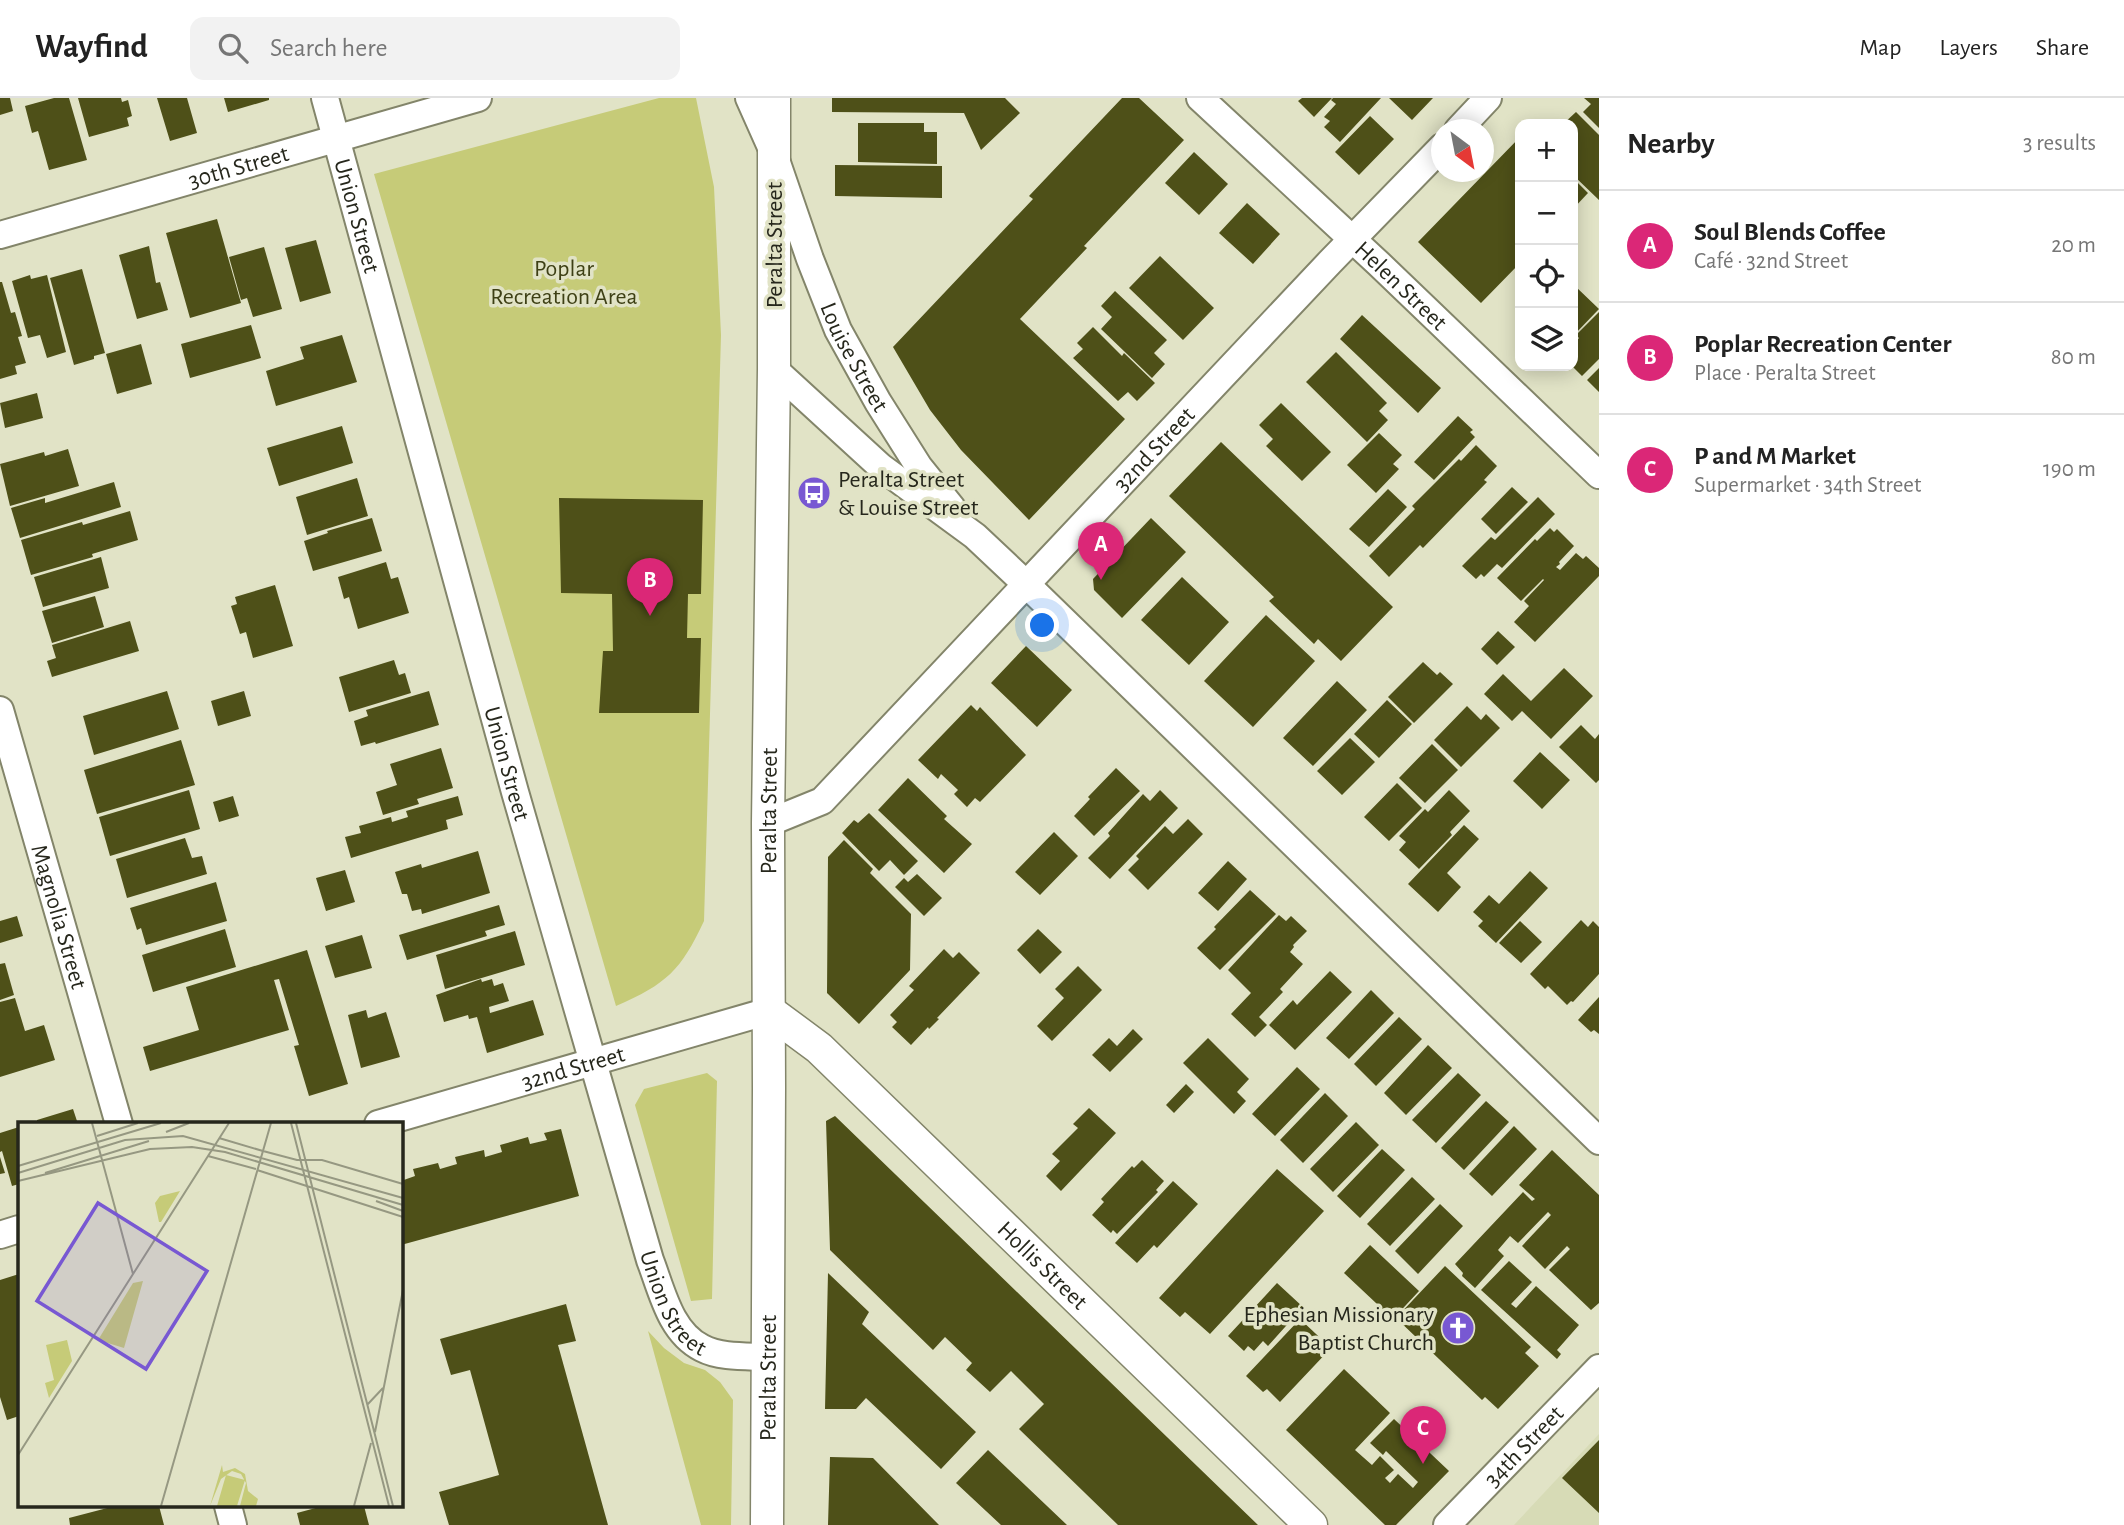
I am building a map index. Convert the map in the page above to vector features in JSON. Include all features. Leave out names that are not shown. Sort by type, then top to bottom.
[{"type":"street","name":"Union Street","points":[[325,98],[515,792],[650,1260],[676,1325],[702,1348],[725,1354],[767,1357]]},
{"type":"street","name":"30th Street","points":[[0,235],[478,98]]},
{"type":"street","name":"Louise Street","points":[[749,98],[774,154],[838,330],[878,402],[919,467],[975,537]]},
{"type":"street","name":"Peralta Street","points":[[767,1525],[768,823],[774,369],[774,98]]},
{"type":"street","name":"Helen Street","points":[[1200,98],[1599,475]]},
{"type":"street","points":[[1468,119],[1488,98]]},
{"type":"street","name":"32nd Street","points":[[768,823],[822,801],[1431,157]]},
{"type":"street","name":"Louise Street","points":[[774,369],[881,467],[975,537],[1026,584],[1599,1141]]},
{"type":"street","name":"Magnolia Street","points":[[0,710],[118,1122]]},
{"type":"street","name":"32nd Street","points":[[385,1122],[769,1011]]},
{"type":"street","name":"Hollis Street","points":[[769,1011],[820,1048],[1311,1525]]},
{"type":"street","points":[[0,1235],[18,1229]]},
{"type":"street","name":"34th Street","points":[[1447,1525],[1599,1367]]},
{"type":"street","points":[[229,1508],[233,1525]]},
{"type":"shaded area","points":[[1599,1434],[1599,1525],[1514,1525]]},
{"type":"green space","name":"Poplar Recreation Area","points":[[659,98],[696,98],[714,187],[721,335],[704,921],[688,952],[670,974],[648,990],[616,1006],[374,174]]},
{"type":"green space","points":[[707,1073],[717,1081],[712,1299],[691,1301],[635,1105],[644,1089]]},
{"type":"green space","points":[[648,1331],[684,1363],[705,1370],[720,1382],[733,1400],[731,1525],[701,1525]]},
{"type":"building","points":[[0,98],[10,98],[13,111],[0,115]]},
{"type":"building","points":[[54,98],[69,98],[87,160],[49,170],[38,131],[32,133],[25,106]]},
{"type":"building","points":[[78,98],[121,98],[122,102],[128,100],[132,116],[127,118],[129,126],[89,137]]},
{"type":"building","points":[[157,98],[187,98],[197,133],[170,141]]},
{"type":"building","points":[[224,98],[269,98],[269,100],[228,112]]},
{"type":"building","points":[[832,98],[1005,98],[1020,113],[981,150],[964,113],[832,112]]},
{"type":"building","points":[[1122,98],[1139,98],[1184,140],[1084,246],[1087,248],[1020,319],[1125,419],[1029,520],[961,450],[930,410],[893,347],[1033,199],[1029,196]]},
{"type":"building","points":[[1302,98],[1332,98],[1314,117],[1298,101]]},
{"type":"building","points":[[1381,98],[1340,142],[1324,127],[1330,121],[1324,117],[1336,104],[1331,100]]},
{"type":"building","points":[[1389,98],[1433,98],[1412,120]]},
{"type":"building","points":[[1584,98],[1599,98],[1599,128],[1583,112],[1591,104]]},
{"type":"building","points":[[1576,112],[1599,135],[1599,200],[1578,180],[1578,119],[1568,119]]},
{"type":"building","points":[[1370,116],[1394,139],[1359,175],[1335,152]]},
{"type":"building","points":[[858,123],[924,123],[924,132],[937,132],[937,164],[858,162]]},
{"type":"building","points":[[1515,142],[1515,268],[1481,303],[1418,242],[1476,182],[1494,182],[1494,164]]},
{"type":"building","points":[[1194,152],[1228,184],[1199,215],[1165,183]]},
{"type":"building","points":[[835,165],[942,166],[942,198],[835,196]]},
{"type":"building","points":[[1578,183],[1588,193],[1578,204]]},
{"type":"building","points":[[1247,203],[1280,234],[1253,264],[1219,233]]},
{"type":"building","points":[[217,219],[241,303],[190,318],[166,233]]},
{"type":"building","points":[[316,240],[331,293],[300,302],[285,248]]},
{"type":"building","points":[[149,246],[156,283],[160,282],[168,310],[137,319],[119,255]]},
{"type":"building","points":[[264,247],[282,309],[253,317],[247,298],[241,300],[229,257]]},
{"type":"building","points":[[1160,256],[1214,308],[1183,340],[1129,288]]},
{"type":"building","points":[[82,269],[105,353],[74,365],[50,278]]},
{"type":"building","points":[[30,275],[31,279],[47,275],[66,352],[47,358],[40,335],[28,338],[12,281]]},
{"type":"building","points":[[0,282],[11,313],[15,312],[22,336],[18,337],[26,363],[15,366],[17,374],[0,379]]},
{"type":"building","points":[[1578,289],[1599,309],[1578,331]]},
{"type":"building","points":[[1115,291],[1167,340],[1154,353],[1165,364],[1152,378],[1101,329],[1112,317],[1101,306]]},
{"type":"building","points":[[1599,312],[1599,359],[1582,376],[1577,371],[1578,333]]},
{"type":"building","points":[[1362,315],[1441,388],[1418,413],[1340,339]]},
{"type":"building","points":[[251,325],[261,358],[190,378],[181,344]]},
{"type":"building","points":[[1093,327],[1155,383],[1137,401],[1128,392],[1118,401],[1073,358],[1083,349],[1077,343]]},
{"type":"building","points":[[342,335],[357,382],[276,406],[266,371],[304,359],[300,347]]},
{"type":"building","points":[[141,344],[152,384],[117,394],[106,354]]},
{"type":"building","points":[[1336,352],[1387,403],[1379,411],[1388,420],[1367,442],[1306,382]]},
{"type":"building","points":[[1599,368],[1599,392],[1587,380]]},
{"type":"building","points":[[37,393],[43,418],[5,428],[0,403]]},
{"type":"building","points":[[1281,403],[1331,452],[1302,481],[1266,446],[1273,439],[1259,425]]},
{"type":"building","points":[[1458,416],[1473,430],[1470,432],[1475,437],[1434,480],[1414,462]]},
{"type":"building","points":[[342,426],[353,463],[279,486],[267,448]]},
{"type":"building","points":[[1379,433],[1402,455],[1393,464],[1399,469],[1376,493],[1347,465]]},
{"type":"building","points":[[1221,442],[1393,607],[1341,661],[1318,639],[1314,644],[1269,601],[1274,597],[1169,496]]},
{"type":"building","points":[[1476,445],[1497,466],[1484,480],[1487,482],[1423,548],[1420,545],[1389,577],[1369,556],[1415,509],[1412,506]]},
{"type":"building","points":[[68,449],[79,486],[10,506],[0,464],[44,452],[45,456]]},
{"type":"building","points":[[357,478],[368,516],[307,535],[296,497]]},
{"type":"building","points":[[114,482],[121,507],[20,538],[11,508],[45,498],[45,503]]},
{"type":"building","points":[[1512,487],[1528,502],[1496,534],[1481,519]]},
{"type":"building","points":[[1388,489],[1407,507],[1369,547],[1349,529]]},
{"type":"building","points":[[1538,497],[1555,514],[1502,568],[1497,564],[1484,577],[1481,574],[1476,579],[1462,566],[1491,537],[1495,540]]},
{"type":"building","points":[[559,498],[703,500],[701,594],[688,594],[687,638],[701,638],[699,713],[599,713],[603,651],[613,651],[612,594],[561,593]]},
{"type":"building","points":[[130,511],[138,540],[92,554],[93,557],[31,575],[21,540]]},
{"type":"building","points":[[372,518],[382,551],[313,571],[304,541],[328,533],[327,531]]},
{"type":"building","points":[[1151,518],[1186,552],[1122,618],[1094,590],[1093,579]]},
{"type":"building","points":[[1550,528],[1554,532],[1557,529],[1574,546],[1556,567],[1560,570],[1576,553],[1583,559],[1586,556],[1599,568],[1599,576],[1535,642],[1514,622],[1529,606],[1524,601],[1544,580],[1521,601],[1497,578],[1535,539],[1537,541]]},
{"type":"building","points":[[101,557],[109,588],[43,607],[34,577]]},
{"type":"building","points":[[386,562],[391,579],[398,577],[409,613],[358,629],[349,597],[344,599],[338,577]]},
{"type":"building","points":[[1182,577],[1229,622],[1189,665],[1141,620]]},
{"type":"building","points":[[275,585],[293,646],[253,658],[246,632],[240,634],[231,606],[237,604],[235,597]]},
{"type":"building","points":[[95,596],[104,627],[52,643],[42,611]]},
{"type":"building","points":[[1266,615],[1315,661],[1253,727],[1204,681]]},
{"type":"building","points":[[130,621],[139,651],[52,677],[47,661],[56,658],[52,645]]},
{"type":"building","points":[[1498,631],[1515,647],[1497,665],[1481,649]]},
{"type":"building","points":[[1026,646],[1072,690],[1037,727],[991,683]]},
{"type":"building","points":[[394,660],[399,675],[405,673],[411,693],[349,712],[339,677]]},
{"type":"building","points":[[1423,662],[1437,675],[1440,672],[1453,684],[1414,723],[1388,697]]},
{"type":"building","points":[[1564,668],[1593,696],[1551,739],[1522,711],[1512,721],[1484,694],[1503,674],[1531,701]]},
{"type":"building","points":[[1337,681],[1367,710],[1313,766],[1283,738]]},
{"type":"building","points":[[167,691],[179,729],[94,755],[83,716]]},
{"type":"building","points":[[244,691],[251,716],[218,726],[211,701]]},
{"type":"building","points":[[429,691],[439,725],[361,746],[354,721],[368,716],[366,710]]},
{"type":"building","points":[[1387,700],[1412,724],[1379,758],[1354,734]]},
{"type":"building","points":[[971,705],[977,711],[980,707],[1026,755],[980,802],[975,798],[967,807],[954,794],[958,790],[941,774],[938,779],[918,760]]},
{"type":"building","points":[[1467,706],[1481,720],[1486,714],[1500,728],[1461,767],[1434,740]]},
{"type":"building","points":[[1581,725],[1595,739],[1599,734],[1599,780],[1596,783],[1559,747]]},
{"type":"building","points":[[1350,738],[1375,762],[1342,795],[1317,771]]},
{"type":"building","points":[[181,740],[195,785],[97,814],[84,770]]},
{"type":"building","points":[[1432,744],[1458,770],[1425,803],[1399,778]]},
{"type":"building","points":[[441,748],[453,788],[417,799],[419,804],[383,815],[376,792],[397,785],[390,764]]},
{"type":"building","points":[[1540,752],[1570,780],[1542,809],[1513,781]]},
{"type":"building","points":[[1116,768],[1140,791],[1094,836],[1074,816]]},
{"type":"building","points":[[908,778],[947,816],[944,819],[972,844],[944,873],[878,810]]},
{"type":"building","points":[[1397,783],[1422,808],[1389,841],[1364,817]]},
{"type":"building","points":[[189,790],[200,829],[110,856],[99,817]]},
{"type":"building","points":[[1160,790],[1178,808],[1110,879],[1088,858],[1110,836],[1108,833],[1143,794],[1150,801]]},
{"type":"building","points":[[1449,790],[1470,811],[1450,832],[1452,835],[1419,869],[1399,850],[1406,842],[1399,836],[1425,809],[1428,812]]},
{"type":"building","points":[[233,796],[239,816],[219,822],[213,802]]},
{"type":"building","points":[[458,796],[463,815],[446,820],[448,829],[351,858],[345,837],[361,833],[359,826],[391,817],[392,822],[408,817],[406,811]]},
{"type":"building","points":[[869,813],[918,861],[904,875],[890,860],[879,871],[842,833],[854,820],[858,823]]},
{"type":"building","points":[[1188,819],[1203,834],[1148,890],[1128,870],[1139,859],[1136,856],[1165,826],[1173,834]]},
{"type":"building","points":[[1464,825],[1479,839],[1447,873],[1461,887],[1438,912],[1408,884]]},
{"type":"building","points":[[1054,832],[1078,856],[1040,895],[1015,872]]},
{"type":"building","points":[[185,838],[192,858],[202,856],[207,874],[127,898],[116,859]]},
{"type":"building","points":[[844,840],[873,869],[870,873],[911,914],[910,970],[859,1024],[827,993],[828,857]]},
{"type":"building","points":[[478,851],[490,893],[422,914],[421,909],[412,911],[407,894],[402,894],[395,872],[421,864],[422,868]]},
{"type":"building","points":[[1228,861],[1247,879],[1218,911],[1198,893]]},
{"type":"building","points":[[345,870],[355,902],[326,911],[316,878]]},
{"type":"building","points":[[1530,871],[1548,888],[1496,943],[1478,926],[1483,921],[1473,912],[1489,895],[1499,904]]},
{"type":"building","points":[[917,874],[942,898],[924,916],[895,887],[904,878],[908,882]]},
{"type":"building","points":[[216,882],[227,921],[146,945],[141,928],[137,930],[130,908]]},
{"type":"building","points":[[1250,890],[1276,914],[1220,970],[1197,948]]},
{"type":"building","points":[[499,905],[505,925],[485,931],[487,936],[407,960],[399,935]]},
{"type":"building","points":[[1279,915],[1286,921],[1291,916],[1307,931],[1290,952],[1303,964],[1280,989],[1283,992],[1259,1017],[1267,1025],[1255,1037],[1231,1014],[1251,993],[1228,970]]},
{"type":"building","points":[[17,916],[23,936],[0,943],[0,921]]},
{"type":"building","points":[[1581,920],[1588,927],[1593,921],[1599,927],[1599,974],[1567,1005],[1548,986],[1545,989],[1530,974]]},
{"type":"building","points":[[1520,921],[1542,942],[1521,963],[1499,943]]},
{"type":"building","points":[[225,929],[236,967],[153,992],[142,955]]},
{"type":"building","points":[[1038,929],[1062,952],[1040,974],[1017,950]]},
{"type":"building","points":[[515,931],[525,965],[445,989],[436,955]]},
{"type":"building","points":[[362,935],[372,968],[335,978],[325,946]]},
{"type":"building","points":[[944,949],[953,958],[959,952],[980,973],[937,1018],[939,1019],[911,1045],[892,1027],[897,1022],[890,1015],[914,990],[909,986]]},
{"type":"building","points":[[307,950],[348,1084],[309,1096],[294,1046],[299,1045],[279,979],[274,980],[289,1030],[150,1071],[143,1047],[199,1030],[186,987]]},
{"type":"building","points":[[5,963],[14,995],[0,1000],[0,964]]},
{"type":"building","points":[[1078,966],[1102,990],[1052,1041],[1037,1026],[1064,998],[1055,989]]},
{"type":"building","points":[[1330,971],[1352,992],[1295,1050],[1269,1025],[1293,1000],[1297,1005]]},
{"type":"building","points":[[481,979],[482,982],[492,979],[494,986],[503,983],[509,1001],[489,1007],[490,1013],[533,1000],[544,1035],[487,1053],[477,1017],[469,1019],[468,1015],[444,1022],[436,995]]},
{"type":"building","points":[[1371,990],[1394,1013],[1349,1059],[1326,1038]]},
{"type":"building","points":[[1599,997],[1599,1034],[1594,1030],[1591,1032],[1578,1020]]},
{"type":"building","points":[[15,998],[25,1031],[44,1025],[55,1060],[0,1077],[0,1002]]},
{"type":"building","points":[[366,1010],[368,1018],[386,1012],[400,1057],[361,1068],[348,1015]]},
{"type":"building","points":[[1399,1017],[1422,1039],[1376,1086],[1354,1064]]},
{"type":"building","points":[[1133,1029],[1143,1039],[1110,1072],[1092,1055],[1109,1038],[1117,1046]]},
{"type":"building","points":[[1208,1038],[1249,1079],[1237,1092],[1246,1101],[1234,1114],[1183,1063]]},
{"type":"building","points":[[1428,1045],[1452,1068],[1406,1115],[1384,1093]]},
{"type":"building","points":[[1297,1067],[1320,1089],[1275,1136],[1252,1114]]},
{"type":"building","points":[[1458,1073],[1481,1095],[1436,1143],[1412,1120]]},
{"type":"building","points":[[1186,1084],[1194,1092],[1174,1113],[1166,1105]]},
{"type":"building","points":[[1325,1093],[1348,1116],[1303,1163],[1280,1140]]},
{"type":"building","points":[[1486,1101],[1509,1122],[1464,1170],[1441,1148]]},
{"type":"building","points":[[1089,1108],[1116,1133],[1061,1191],[1046,1176],[1060,1161],[1052,1154],[1078,1128],[1073,1124]]},
{"type":"building","points":[[73,1109],[77,1122],[37,1122]]},
{"type":"building","points":[[835,1116],[1258,1525],[1118,1525],[1019,1429],[1044,1404],[1011,1371],[990,1392],[966,1370],[972,1363],[945,1337],[933,1350],[830,1250],[826,1121]]},
{"type":"building","points":[[1356,1122],[1379,1145],[1333,1192],[1310,1169]]},
{"type":"building","points":[[1514,1126],[1537,1149],[1492,1196],[1469,1174]]},
{"type":"building","points":[[18,1127],[18,1184],[12,1186],[2,1151],[0,1152],[0,1133]]},
{"type":"building","points":[[561,1129],[579,1196],[402,1245],[402,1181],[415,1176],[413,1169],[438,1163],[440,1169],[457,1164],[455,1157],[484,1150],[485,1157],[502,1152],[500,1145],[528,1137],[530,1144],[547,1140],[544,1133]]},
{"type":"building","points":[[1382,1149],[1405,1170],[1360,1218],[1337,1196]]},
{"type":"building","points":[[1552,1150],[1599,1195],[1599,1303],[1591,1310],[1549,1270],[1570,1249],[1567,1246],[1545,1269],[1522,1246],[1551,1215],[1548,1212],[1518,1243],[1510,1236],[1498,1250],[1504,1256],[1475,1288],[1462,1276],[1463,1273],[1455,1264],[1523,1192],[1532,1201],[1535,1199],[1519,1185]]},
{"type":"building","points":[[0,1157],[5,1173],[0,1174]]},
{"type":"building","points":[[1142,1160],[1164,1181],[1156,1190],[1158,1192],[1117,1234],[1113,1230],[1111,1233],[1092,1215],[1104,1202],[1101,1199],[1132,1166],[1134,1168]]},
{"type":"building","points":[[1277,1169],[1324,1211],[1210,1334],[1185,1312],[1180,1317],[1159,1298]]},
{"type":"building","points":[[1412,1177],[1435,1199],[1390,1246],[1367,1224]]},
{"type":"building","points":[[1173,1181],[1198,1204],[1157,1248],[1154,1245],[1137,1263],[1115,1243]]},
{"type":"building","points":[[1440,1204],[1463,1226],[1418,1274],[1395,1251]]},
{"type":"building","points":[[1370,1245],[1419,1291],[1393,1319],[1344,1273]]},
{"type":"building","points":[[1509,1261],[1532,1282],[1511,1304],[1516,1308],[1536,1286],[1579,1325],[1557,1350],[1561,1354],[1557,1359],[1481,1290]]},
{"type":"building","name":"Ephesian Missionary Baptist Church","points":[[1445,1266],[1531,1347],[1525,1353],[1539,1366],[1498,1409],[1485,1397],[1482,1400],[1396,1318]]},
{"type":"building","points":[[828,1273],[869,1312],[862,1324],[976,1432],[941,1469],[866,1398],[856,1409],[825,1409]]},
{"type":"building","points":[[18,1274],[18,1416],[7,1420],[0,1397],[0,1280]]},
{"type":"building","points":[[1277,1283],[1303,1307],[1268,1346],[1263,1341],[1254,1351],[1248,1346],[1244,1351],[1228,1336]]},
{"type":"building","points":[[566,1304],[576,1341],[558,1345],[608,1525],[449,1525],[439,1492],[499,1475],[470,1370],[451,1375],[440,1339]]},
{"type":"building","points":[[1300,1319],[1331,1348],[1280,1402],[1267,1389],[1263,1392],[1246,1376]]},
{"type":"building","points":[[1344,1369],[1390,1413],[1355,1450],[1372,1465],[1380,1456],[1394,1470],[1385,1478],[1390,1483],[1398,1474],[1413,1488],[1418,1482],[1386,1451],[1383,1455],[1370,1443],[1394,1419],[1449,1471],[1396,1525],[1385,1525],[1286,1430]]},
{"type":"building","points":[[1599,1440],[1599,1513],[1562,1478]]},
{"type":"building","points":[[988,1450],[1067,1525],[1001,1525],[956,1483]]},
{"type":"building","points":[[830,1457],[873,1458],[939,1525],[828,1525]]},
{"type":"building","points":[[107,1508],[160,1508],[164,1525],[70,1525],[69,1518]]},
{"type":"building","points":[[316,1508],[365,1508],[369,1525],[300,1525],[297,1513]]},
{"type":"place","name":"Peralta Street & Louise Street","points":[[814,493]]},
{"type":"place","name":"Soul Blends Coffee","points":[[1101,580]]},
{"type":"place","name":"Poplar Recreation Center","points":[[650,616]]},
{"type":"place","name":"Ephesian Missionary Baptist Church","points":[[1458,1328]]},
{"type":"place","name":"P and M Market","points":[[1423,1464]]}]
